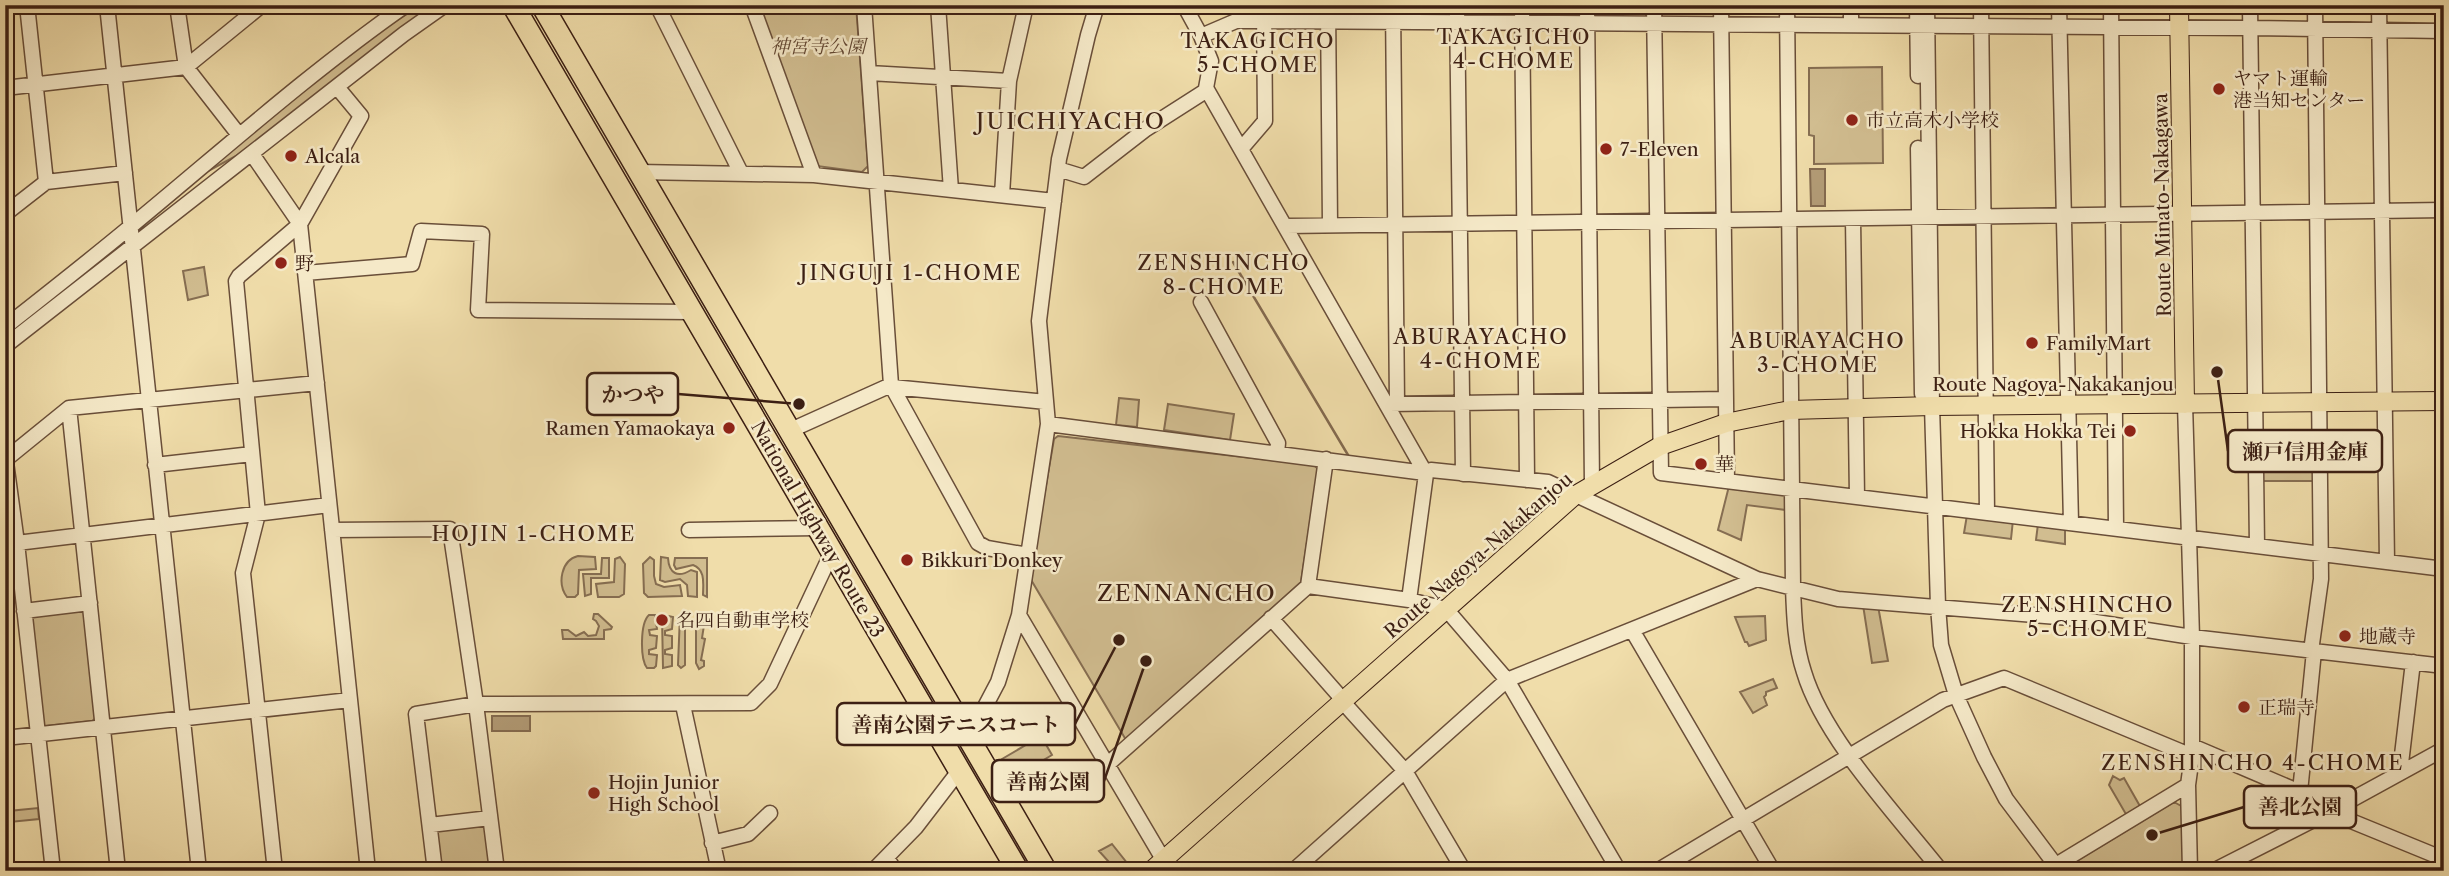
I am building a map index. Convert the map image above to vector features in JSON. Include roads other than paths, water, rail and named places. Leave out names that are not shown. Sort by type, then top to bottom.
[{"type":"highway","name":"National Highway Route 23","points":[[513,5],[1018,871]]},
{"type":"highway","name":"National Highway Route 23","points":[[542,5],[1046,871]]},
{"type":"main road","name":"Route Minato-Nakagawa","points":[[2179,5],[2185,404]]},
{"type":"main road","name":"Route Nagoya-Nakakanjou","points":[[1161,867],[1343,700],[1574,496],[1660,446],[1726,423],[1790,411],[1855,407],[2444,401]]},
{"type":"street","points":[[27,5],[46,182]]},
{"type":"street","points":[[107,5],[199,871]]},
{"type":"street","points":[[177,5],[186,67],[239,135]]},
{"type":"street","points":[[5,88],[186,67],[262,5]]},
{"type":"street","points":[[5,346],[132,244],[445,5]]},
{"type":"street","points":[[657,5],[741,173]]},
{"type":"street","points":[[752,5],[814,175]]},
{"type":"street","points":[[864,5],[891,386],[978,543],[987,548],[1028,555]]},
{"type":"street","points":[[938,5],[951,190]]},
{"type":"street","points":[[1002,195],[1009,81],[1026,5]]},
{"type":"street","points":[[968,739],[998,681],[1019,615],[1048,425],[1039,321],[1058,169],[1097,5]]},
{"type":"street","points":[[1184,5],[1211,61],[1207,90],[1392,404],[1425,472],[1409,600]]},
{"type":"street","points":[[1241,149],[1265,121],[1264,5]]},
{"type":"street","points":[[1328,5],[1330,225]]},
{"type":"street","points":[[1392,404],[1395,224],[1393,5]]},
{"type":"street","points":[[1457,5],[1463,474]]},
{"type":"street","points":[[1522,5],[1527,480]]},
{"type":"street","points":[[1587,5],[1591,484]]},
{"type":"street","points":[[1654,5],[1661,472],[2444,569]]},
{"type":"street","points":[[1721,5],[1727,481]]},
{"type":"street","points":[[1787,5],[1790,411],[1796,633],[1804,675],[1814,699],[1849,755],[1941,871]]},
{"type":"street","points":[[1851,5],[1851,25]]},
{"type":"street","points":[[1917,5],[1922,25],[1922,394],[1932,406],[1938,606],[1943,655],[1956,695],[2006,799],[2056,868],[2188,785]]},
{"type":"street","points":[[1922,25],[1927,5]]},
{"type":"street","points":[[1981,5],[1987,513]]},
{"type":"street","points":[[2059,5],[2071,523]]},
{"type":"street","points":[[2111,5],[2116,528]]},
{"type":"street","points":[[2250,5],[2257,546]]},
{"type":"street","points":[[2300,792],[2321,579],[2315,5]]},
{"type":"street","points":[[2379,5],[2387,562]]},
{"type":"street","points":[[5,327],[400,7]]},
{"type":"street","points":[[1201,36],[1236,21],[2444,31]]},
{"type":"street","points":[[869,73],[1009,81]]},
{"type":"street","points":[[275,871],[243,573],[258,514],[236,281],[300,224],[361,117],[337,87]]},
{"type":"street","points":[[1058,169],[1084,177],[1146,129],[1207,90]]},
{"type":"street","points":[[252,154],[300,224],[368,871]]},
{"type":"street","points":[[638,172],[814,175],[1054,201]]},
{"type":"street","points":[[5,214],[46,182],[125,173]]},
{"type":"street","points":[[1286,226],[2444,211]]},
{"type":"street","points":[[1853,219],[1857,498]]},
{"type":"street","points":[[306,273],[412,264],[421,231],[482,234],[478,310],[691,312]]},
{"type":"street","points":[[1201,302],[1278,443],[1277,453]]},
{"type":"street","points":[[53,871],[6,458],[69,408],[317,383]]},
{"type":"street","points":[[791,430],[891,386],[1046,402]]},
{"type":"street","points":[[1392,404],[1726,399]]},
{"type":"street","points":[[2185,404],[2192,637],[2192,751],[2188,785],[2190,871]]},
{"type":"street","points":[[69,408],[118,871]]},
{"type":"street","points":[[1048,425],[1425,472],[1431,470],[1548,482],[1757,579],[1838,599],[2070,618],[2192,637],[2444,666]]},
{"type":"street","points":[[155,465],[252,454]]},
{"type":"street","points":[[1108,764],[1308,586],[1326,459]]},
{"type":"street","points":[[17,543],[330,505]]},
{"type":"street","points":[[689,530],[818,528]]},
{"type":"street","points":[[332,530],[450,529],[476,704],[496,871]]},
{"type":"street","points":[[435,871],[416,714],[476,704],[751,703],[770,684],[832,552]]},
{"type":"street","points":[[1293,871],[1309,865],[1405,771],[1507,680],[1757,579]]},
{"type":"street","points":[[1308,586],[1409,600],[1446,609],[1507,680],[1619,871]]},
{"type":"street","points":[[24,611],[90,603]]},
{"type":"street","points":[[1019,615],[1108,764],[1161,867]]},
{"type":"street","points":[[1271,618],[1405,771],[1464,871]]},
{"type":"street","points":[[1632,630],[1773,871]]},
{"type":"street","points":[[2400,772],[2413,663]]},
{"type":"street","points":[[1657,871],[1943,700],[2004,678],[2300,792],[2321,803],[2329,812],[2444,859]]},
{"type":"street","points":[[5,737],[350,700]]},
{"type":"street","points":[[683,705],[719,871]]},
{"type":"street","points":[[2213,871],[2444,749]]},
{"type":"street","points":[[873,871],[891,864],[959,771]]},
{"type":"street","points":[[712,843],[748,834],[770,813]]},
{"type":"street","points":[[430,825],[490,818]]},
{"type":"waterway","points":[[1233,262],[1348,455]]},
{"type":"place","name":"ヤマト運輸 港当知センター","points":[[2219,89]]},
{"type":"place","name":"市立高木小学校","points":[[1852,120]]},
{"type":"place","name":"7-Eleven","points":[[1606,149]]},
{"type":"place","name":"Alcala","points":[[291,156]]},
{"type":"place","name":"野","points":[[281,263]]},
{"type":"place","name":"FamilyMart","points":[[2032,343]]},
{"type":"place","name":"瀬戸信用金庫","points":[[2217,372]]},
{"type":"place","name":"かつや","points":[[799,404]]},
{"type":"place","name":"Ramen Yamaokaya","points":[[729,428]]},
{"type":"place","name":"Hokka Hokka Tei","points":[[2130,431]]},
{"type":"place","name":"華","points":[[1701,464]]},
{"type":"place","name":"Bikkuri Donkey","points":[[907,560]]},
{"type":"place","name":"名四自動車学校","points":[[662,620]]},
{"type":"place","name":"地蔵寺","points":[[2345,636]]},
{"type":"place","name":"善南公園テニスコート","points":[[1119,640]]},
{"type":"place","name":"善南公園","points":[[1146,661]]},
{"type":"place","name":"正瑞寺","points":[[2244,707]]},
{"type":"place","name":"Hojin Junior High School","points":[[594,793]]},
{"type":"place","name":"善北公園","points":[[2152,835]]},
{"type":"district","name":"TAKAGICHO 4-CHOME","points":[[1514,49]]},
{"type":"district","name":"TAKAGICHO 5-CHOME","points":[[1258,53]]},
{"type":"district","name":"JUICHIYACHO","points":[[1071,121]]},
{"type":"district","name":"JINGUJI 1-CHOME","points":[[911,273]]},
{"type":"district","name":"ZENSHINCHO 8-CHOME","points":[[1224,275]]},
{"type":"district","name":"ABURAYACHO 4-CHOME","points":[[1481,349]]},
{"type":"district","name":"ABURAYACHO 3-CHOME","points":[[1818,353]]},
{"type":"district","name":"HOJIN 1-CHOME","points":[[534,534]]},
{"type":"district","name":"ZENNANCHO","points":[[1187,593]]},
{"type":"district","name":"ZENSHINCHO 5-CHOME","points":[[2088,617]]},
{"type":"district","name":"ZENSHINCHO 4-CHOME","points":[[2253,763]]},
{"type":"park label","name":"神宮寺公園","points":[[818,46]]}]
